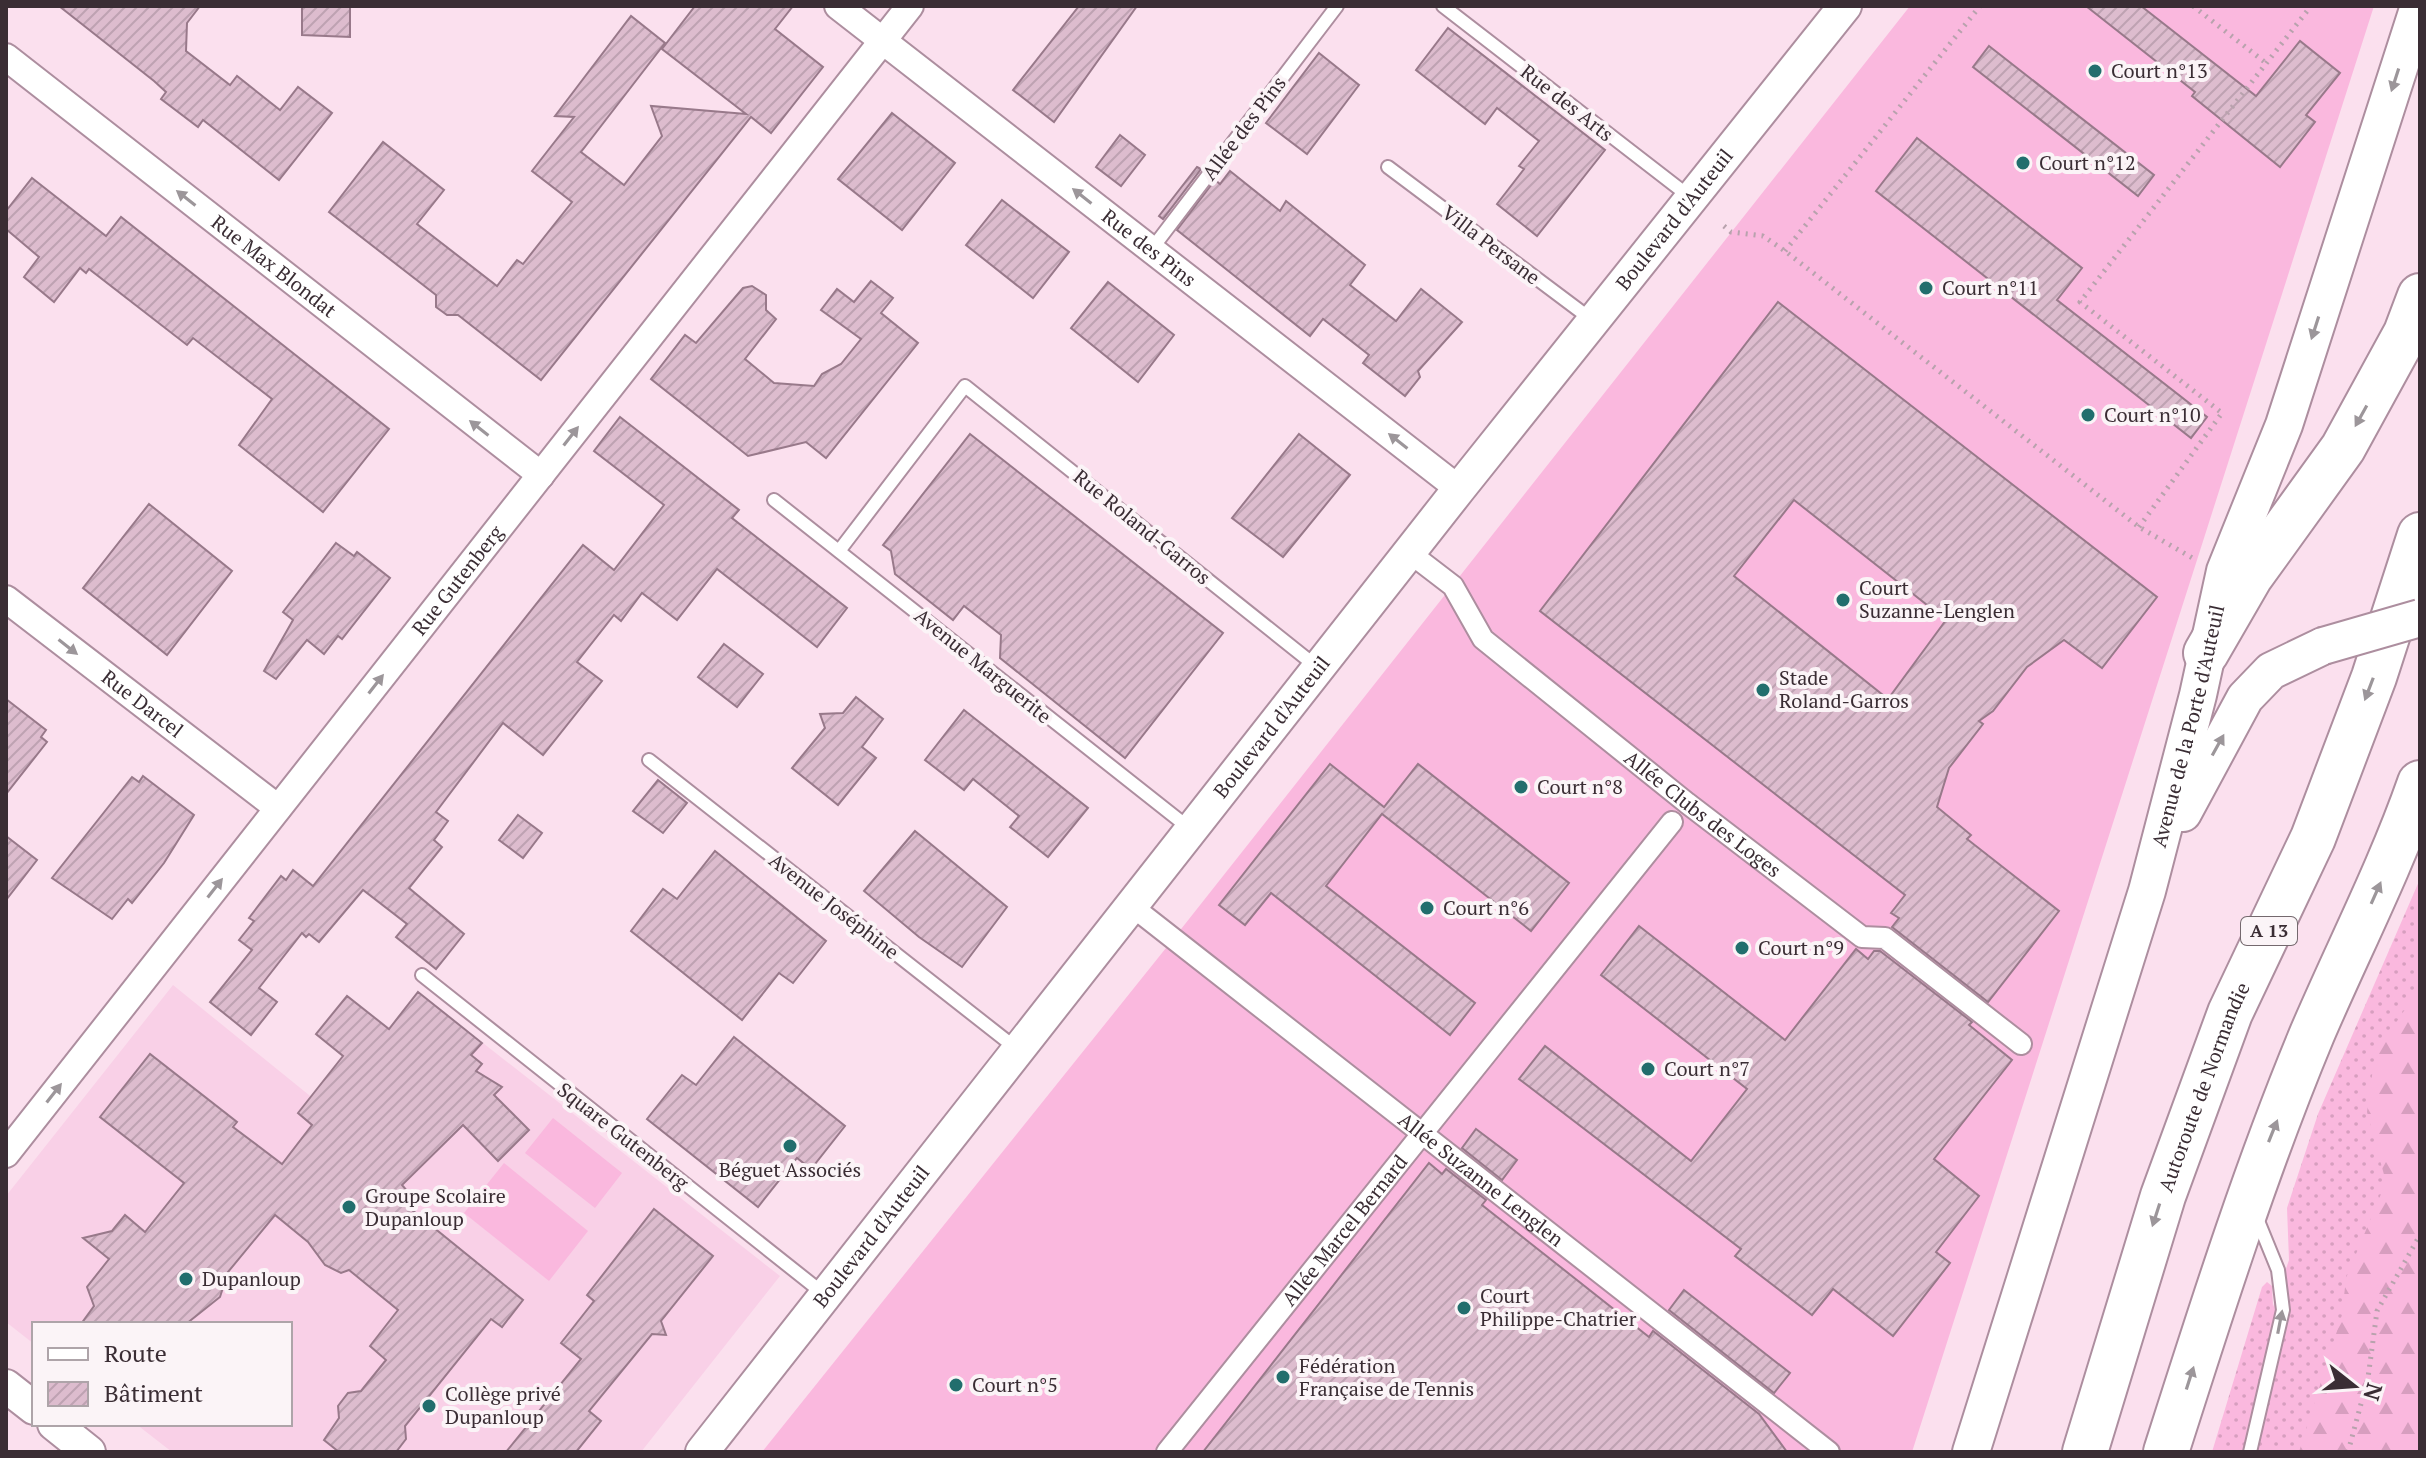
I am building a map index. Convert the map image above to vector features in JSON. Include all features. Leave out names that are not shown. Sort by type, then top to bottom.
[{"type":"highway","points":[[2206,653],[2250,577],[2343,448],[2406,333],[2420,296]]},
{"type":"highway","name":"Autoroute de Normandie","points":[[2120,1328],[2163,1196],[2230,1013],[2313,838],[2374,677],[2420,535]]},
{"type":"highway","points":[[2166,1452],[2248,1195],[2313,1033],[2404,830],[2420,783]]},
{"type":"highway","points":[[2073,1452],[2120,1328]]},
{"type":"highway","name":"A 13","points":[[2085,1452],[2120,1328]]},
{"type":"main road","name":"Avenue de la Porte d'Auteuil","points":[[1971,1452],[2147,891],[2225,571],[2284,425],[2419,6]]},
{"type":"main road","points":[[2147,891],[2200,778],[2245,698],[2271,671],[2323,646],[2420,618]]},
{"type":"street","name":"Rue des Pins","points":[[838,6],[1459,489]]},
{"type":"street","name":"Rue Gutenberg","points":[[6,1154],[910,6]]},
{"type":"street","name":"Boulevard d'Auteuil","points":[[702,1452],[1459,489],[1845,6]]},
{"type":"street","name":"Rue Max Blondat","points":[[6,57],[541,475]]},
{"type":"street","name":"Allée Clubs des Loges","points":[[1410,553],[1453,586],[1483,639],[1675,794],[1862,937],[1885,938],[2021,1044]]},
{"type":"street","name":"Rue Darcel","points":[[6,599],[278,808]]},
{"type":"street","name":"Allée Marcel Bernard","points":[[1167,1452],[1672,822]]},
{"type":"street","name":"Allée Suzanne Lenglen","points":[[1133,907],[1829,1452]]},
{"type":"street","points":[[6,1386],[32,1406]]},
{"type":"street","points":[[56,1426],[89,1452]]},
{"type":"lane","name":"Allée des Pins","points":[[1151,250],[1337,6]]},
{"type":"lane","name":"Rue des Arts","points":[[1443,6],[1692,199]]},
{"type":"lane","name":"Villa Persane","points":[[1388,167],[1595,322]]},
{"type":"lane","name":"Rue Roland-Garros","points":[[839,551],[965,386],[1319,669]]},
{"type":"lane","name":"Avenue Marguerite","points":[[774,500],[1193,831]]},
{"type":"lane","name":"Avenue Joséphine","points":[[649,760],[1019,1051]]},
{"type":"lane","name":"Square Gutenberg","points":[[422,975],[826,1295]]},
{"type":"lane","points":[[2248,1195],[2278,1270],[2283,1310],[2250,1452]]},
{"type":"path","points":[[1785,251],[1980,6]]},
{"type":"path","points":[[2193,6],[2266,63]]},
{"type":"path","points":[[2139,527],[2222,413],[2080,302],[2311,6]]},
{"type":"path","points":[[1724,226],[1731,232],[1763,236],[1785,251],[2139,527],[2197,561],[2225,571]]},
{"type":"path","points":[[2348,1452],[2368,1378],[2377,1311],[2420,1235]]},
{"type":"shaded area","name":"Groupe Scolaire Dupanloup","points":[[173,985],[325,1108],[418,992],[780,1276],[641,1452],[172,1452],[139,1426],[292,1426],[292,1322],[32,1322],[32,1342],[6,1322],[6,1196]]},
{"type":"green space","name":"Stade Roland-Garros","points":[[1910,6],[2374,6],[1912,1452],[762,1452],[1174,938]]},
{"type":"green space","points":[[2420,879],[2420,1452],[2212,1452],[2262,1287],[2267,1282],[2272,1286],[2273,1307],[2289,1260],[2287,1208],[2318,1114]]},
{"type":"green space","points":[[2420,987],[2420,1452],[2299,1452],[2342,1315],[2346,1278],[2386,1182],[2367,1112],[2375,1054]]},
{"type":"green space","points":[[553,1118],[622,1173],[595,1208],[525,1153]]},
{"type":"green space","points":[[504,1163],[588,1231],[549,1281],[464,1213]]},
{"type":"building","points":[[59,6],[200,6],[187,23],[186,51],[230,85],[237,76],[280,110],[298,87],[332,113],[279,180],[203,120],[198,127],[161,99],[166,92],[154,81]]},
{"type":"building","points":[[302,6],[350,6],[350,37],[302,35]]},
{"type":"building","points":[[695,6],[793,6],[775,29],[823,67],[771,133],[751,117],[541,380],[458,315],[447,315],[436,307],[436,295],[329,212],[383,142],[444,190],[417,224],[497,286],[517,260],[523,264],[572,202],[532,171],[574,117],[555,116],[631,16],[665,43],[581,152],[624,185],[662,136],[651,106],[746,114],[662,49]]},
{"type":"building","points":[[1079,6],[1137,6],[1054,122],[1013,90]]},
{"type":"building","points":[[2086,6],[2141,6],[2256,96],[2300,41],[2340,73],[2306,115],[2315,122],[2280,167],[2192,96],[2195,92]]},
{"type":"building","points":[[1448,28],[1605,150],[1537,236],[1497,204],[1524,169],[1519,166],[1539,141],[1497,108],[1485,124],[1416,70]]},
{"type":"building","points":[[1989,46],[2154,175],[2138,196],[1973,67]]},
{"type":"building","points":[[1319,53],[1359,85],[1307,154],[1266,123]]},
{"type":"building","points":[[892,113],[955,163],[902,230],[838,179]]},
{"type":"building","points":[[1120,135],[1145,155],[1121,186],[1096,167]]},
{"type":"building","points":[[1917,138],[2082,268],[2057,300],[2207,417],[2191,438],[1876,191]]},
{"type":"building","points":[[1197,167],[1201,169],[1163,219],[1159,216]]},
{"type":"building","points":[[1230,171],[1280,211],[1286,201],[1365,265],[1350,285],[1396,321],[1421,289],[1462,322],[1418,371],[1420,377],[1405,396],[1363,363],[1369,355],[1323,319],[1310,336],[1177,230],[1215,180],[1220,184]]},
{"type":"building","points":[[32,178],[106,236],[121,217],[389,429],[323,512],[239,445],[272,399],[193,338],[187,345],[89,269],[86,273],[80,268],[54,302],[24,277],[39,257],[6,229],[6,211]]},
{"type":"building","points":[[1002,200],[1069,252],[1033,298],[966,245]]},
{"type":"building","points":[[871,281],[893,298],[881,313],[918,343],[826,458],[806,442],[748,456],[651,379],[685,335],[696,343],[743,288],[752,286],[766,295],[766,310],[776,319],[745,359],[774,383],[814,386],[822,374],[841,364],[861,339],[821,310],[837,289],[854,302]]},
{"type":"building","points":[[1108,282],[1174,335],[1138,382],[1071,328]]},
{"type":"building","name":"Court Suzanne-Lenglen","points":[[1778,302],[2157,597],[2102,668],[2064,640],[2027,667],[1993,711],[1979,721],[1983,724],[1949,768],[1937,807],[1971,835],[1967,839],[2059,911],[1988,1002],[1892,927],[1899,918],[1891,913],[1905,895],[1540,611]],"holes":[[[1794,500],[1946,620],[1888,699],[1734,576]]]},
{"type":"building","points":[[620,417],[739,510],[732,518],[847,608],[817,647],[717,569],[677,620],[642,593],[621,621],[614,615],[577,662],[602,681],[543,755],[503,723],[436,812],[448,821],[434,840],[442,847],[409,888],[464,934],[436,969],[396,937],[407,924],[363,890],[319,942],[302,933],[259,988],[277,1002],[251,1035],[210,1002],[252,950],[239,940],[254,921],[249,918],[281,876],[286,880],[293,870],[313,886],[583,545],[614,570],[664,505],[594,451]]},
{"type":"building","points":[[970,434],[1223,633],[1125,758],[1000,658],[1001,635],[964,606],[953,620],[895,574],[891,551],[883,545]]},
{"type":"building","points":[[1299,434],[1350,475],[1283,557],[1232,518]]},
{"type":"building","points":[[149,504],[232,571],[167,655],[83,588]]},
{"type":"building","points":[[336,543],[354,556],[357,552],[390,578],[342,639],[338,636],[324,654],[307,640],[276,679],[264,671],[293,620],[283,612]]},
{"type":"building","points":[[724,644],[763,674],[737,707],[698,677]]},
{"type":"building","points":[[856,697],[883,719],[862,747],[876,758],[838,805],[792,768],[825,728],[820,714],[843,713]]},
{"type":"building","points":[[6,699],[46,730],[41,737],[47,742],[6,794]]},
{"type":"building","points":[[964,710],[1088,808],[1048,857],[1010,827],[1019,816],[973,779],[964,790],[925,760]]},
{"type":"building","points":[[1330,764],[1384,807],[1418,764],[1569,883],[1531,931],[1382,814],[1326,886],[1475,1003],[1450,1035],[1271,893],[1245,925],[1219,905]]},
{"type":"building","points":[[143,776],[194,815],[164,863],[132,903],[128,899],[112,919],[52,878],[132,777],[139,782]]},
{"type":"building","points":[[658,780],[687,803],[663,833],[633,811]]},
{"type":"building","points":[[518,815],[542,833],[523,858],[499,840]]},
{"type":"building","points":[[915,831],[1007,907],[962,967],[919,937],[864,891]]},
{"type":"building","points":[[6,836],[37,860],[6,900]]},
{"type":"building","points":[[715,851],[826,941],[793,983],[779,973],[742,1020],[631,931],[663,889],[677,899]]},
{"type":"building","points":[[1639,926],[1785,1040],[1856,949],[1868,959],[1874,951],[1880,951],[1972,1022],[1969,1025],[2012,1060],[1934,1159],[1979,1196],[1936,1252],[1950,1263],[1893,1336],[1833,1289],[1812,1315],[1735,1256],[1741,1249],[1519,1079],[1545,1046],[1691,1161],[1747,1089],[1601,975]]},
{"type":"building","points":[[418,992],[482,1043],[471,1055],[482,1064],[476,1071],[502,1087],[494,1095],[529,1130],[498,1161],[463,1125],[402,1185],[408,1192],[401,1201],[523,1300],[502,1327],[491,1319],[405,1426],[406,1439],[396,1452],[339,1452],[324,1440],[339,1418],[338,1406],[348,1393],[361,1391],[386,1360],[370,1346],[398,1310],[349,1270],[341,1273],[325,1265],[308,1242],[275,1215],[228,1272],[220,1297],[189,1322],[82,1322],[94,1306],[87,1287],[109,1259],[83,1238],[112,1231],[125,1215],[145,1232],[184,1183],[100,1117],[150,1054],[237,1122],[233,1127],[282,1164],[312,1125],[298,1113],[343,1056],[316,1034],[347,996],[389,1029]]},
{"type":"building","points":[[734,1037],[845,1126],[811,1169],[797,1158],[758,1207],[647,1119],[682,1075],[696,1085]]},
{"type":"building","points":[[1476,1129],[1517,1160],[1502,1180],[1462,1148]]},
{"type":"building","name":"Court Philippe-Chatrier","points":[[1429,1163],[1442,1174],[1446,1169],[1486,1200],[1482,1205],[1649,1337],[1653,1331],[1759,1414],[1787,1452],[1203,1452]]},
{"type":"building","points":[[654,1209],[713,1256],[661,1321],[666,1335],[652,1334],[589,1411],[601,1421],[576,1452],[506,1452],[581,1359],[561,1343],[594,1301],[587,1295]]},
{"type":"building","points":[[1684,1290],[1790,1373],[1774,1393],[1669,1310]]},
{"type":"place","name":"Court n°13","points":[[2095,71]]},
{"type":"place","name":"Court n°12","points":[[2023,163]]},
{"type":"place","name":"Court n°11","points":[[1926,288]]},
{"type":"place","name":"Court n°10","points":[[2088,415]]},
{"type":"place","name":"Court Suzanne-Lenglen","points":[[1843,600]]},
{"type":"place","name":"Stade Roland-Garros","points":[[1763,690]]},
{"type":"place","name":"Court n°8","points":[[1521,787]]},
{"type":"place","name":"Court n°6","points":[[1427,908]]},
{"type":"place","name":"Court n°9","points":[[1742,948]]},
{"type":"place","name":"Court n°7","points":[[1648,1069]]},
{"type":"place","name":"Béguet Associés","points":[[790,1146]]},
{"type":"place","name":"Groupe Scolaire Dupanloup","points":[[349,1207]]},
{"type":"place","name":"Dupanloup","points":[[186,1279]]},
{"type":"place","name":"Court Philippe-Chatrier","points":[[1464,1308]]},
{"type":"place","name":"Fédération Française de Tennis","points":[[1283,1377]]},
{"type":"place","name":"Court n°5","points":[[956,1385]]},
{"type":"place","name":"Collège privé Dupanloup","points":[[429,1406]]}]
